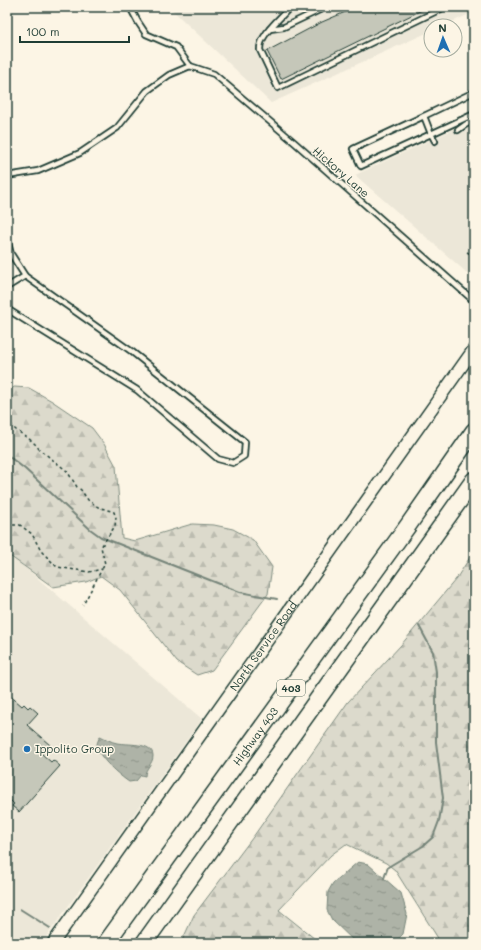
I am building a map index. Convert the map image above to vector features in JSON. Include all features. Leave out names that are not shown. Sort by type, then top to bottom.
[{"type":"highway","name":"Highway 403","points":[[106,943],[407,527],[474,431]]},
{"type":"highway","name":"403","points":[[144,943],[474,480]]},
{"type":"highway","points":[[147,943],[158,924]]},
{"type":"street","name":"North Service Road","points":[[53,943],[474,349]]},
{"type":"lane","points":[[7,176],[38,171],[80,153],[117,128],[147,91],[169,75],[190,66],[176,47],[146,34],[130,7]]},
{"type":"lane","points":[[290,7],[264,35],[261,41],[260,50],[278,88],[445,7]]},
{"type":"lane","points":[[270,29],[284,28],[326,7]]},
{"type":"lane","name":"Hickory Lane","points":[[190,66],[214,74],[294,142],[474,301]]},
{"type":"lane","points":[[474,92],[353,149],[361,166],[474,114]]},
{"type":"lane","points":[[424,116],[435,141]]},
{"type":"lane","points":[[458,130],[465,124],[474,120]]},
{"type":"lane","points":[[7,239],[11,254],[25,276],[130,352],[245,442],[244,456],[233,464],[218,459],[137,390],[7,309]]},
{"type":"lane","points":[[7,287],[25,276]]},
{"type":"path","points":[[467,252],[473,256],[474,251]]},
{"type":"path","points":[[7,410],[9,414],[7,416]]},
{"type":"path","points":[[7,419],[39,449],[67,471],[77,487],[88,500],[98,507],[114,512],[116,518],[115,526],[101,547],[105,564],[83,605]]},
{"type":"path","points":[[7,525],[20,525],[32,534],[41,551],[57,567],[89,572],[102,569]]},
{"type":"shaded area","points":[[169,7],[474,7],[474,12],[461,18],[423,18],[423,35],[271,103]]},
{"type":"shaded area","points":[[474,120],[474,279],[355,175]]},
{"type":"shaded area","points":[[7,552],[202,719],[42,943],[7,943]]},
{"type":"green space","points":[[14,387],[29,388],[52,401],[92,428],[104,444],[116,466],[122,538],[135,541],[192,524],[214,525],[233,529],[253,540],[272,567],[268,594],[212,670],[197,675],[177,662],[120,590],[101,576],[86,582],[53,587],[7,554],[7,393]]},
{"type":"green space","points":[[474,551],[474,943],[441,943],[395,870],[386,863],[346,844],[331,855],[279,910],[320,943],[181,943],[194,915],[253,837],[348,702],[401,645],[456,579]]},
{"type":"water","points":[[100,736],[121,744],[139,745],[149,748],[152,752],[153,759],[145,773],[145,776],[141,775],[136,781],[129,782],[115,771],[98,750],[97,744]]},
{"type":"water","points":[[358,862],[368,864],[401,893],[407,914],[403,934],[394,943],[356,943],[332,920],[327,910],[328,892],[333,883]]},
{"type":"building","points":[[357,7],[428,7],[281,79],[267,51],[322,22]]},
{"type":"building","name":"Ippolito Group","points":[[7,693],[22,706],[24,704],[28,708],[30,706],[38,713],[27,725],[50,745],[42,754],[51,762],[53,760],[60,766],[19,812],[12,806],[14,804],[7,797]]},
{"type":"waterway","points":[[7,455],[25,469],[90,529],[101,537],[240,592],[277,599]]},
{"type":"waterway","points":[[384,878],[388,867],[423,846],[433,837],[439,821],[443,798],[436,742],[436,672],[433,652],[419,626]]},
{"type":"waterway","points":[[20,909],[50,928]]},
{"type":"place","name":"Ippolito Group","points":[[27,749]]}]
